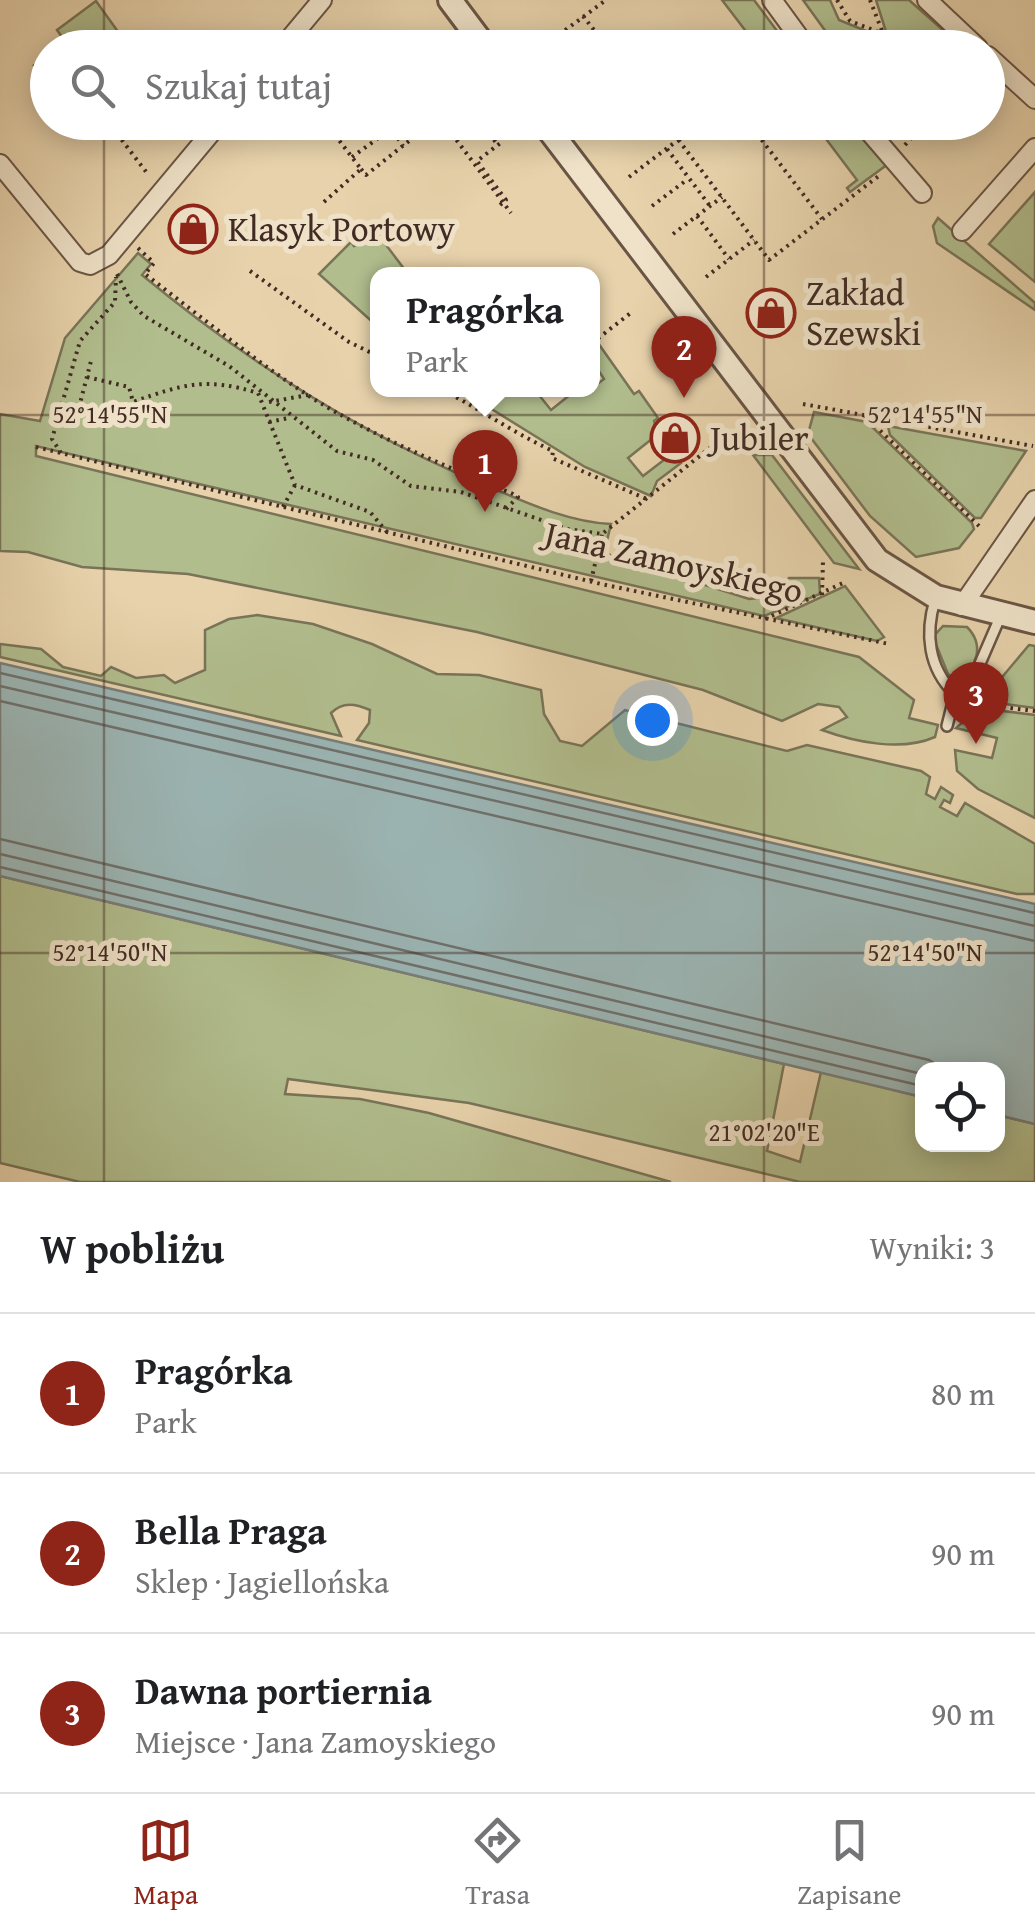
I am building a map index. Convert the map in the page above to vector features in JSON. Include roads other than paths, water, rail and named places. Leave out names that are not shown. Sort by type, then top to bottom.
[{"type":"street","points":[[297,30],[322,0]]},
{"type":"street","points":[[450,0],[472,30]]},
{"type":"street","points":[[772,0],[794,30]]},
{"type":"street","points":[[927,0],[959,30]]},
{"type":"street","points":[[1005,72],[1035,99]]},
{"type":"street","points":[[0,164],[80,262],[90,265],[109,256],[205,140]]},
{"type":"street","points":[[556,140],[860,542],[895,574],[936,597],[1035,622]]},
{"type":"street","points":[[880,140],[897,157],[922,193]]},
{"type":"street","points":[[962,231],[1035,148]]},
{"type":"street","points":[[962,606],[1035,500]]},
{"type":"lane","points":[[936,597],[926,639],[942,677],[955,694]]},
{"type":"lane","points":[[947,726],[955,694],[972,682],[1001,615]]},
{"type":"water","points":[[0,663],[1035,904],[1035,1124],[1005,1117],[1005,1062],[915,1062],[915,1095],[0,876]]},
{"type":"place","name":"Klasyk Portowy","points":[[193,229]]},
{"type":"place","name":"Zakład Szewski","points":[[771,313]]},
{"type":"place","name":"Bella Praga","points":[[684,398]]},
{"type":"place","name":"Jubiler","points":[[675,438]]},
{"type":"place","name":"Pragórka","points":[[485,512]]},
{"type":"place","name":"Dawna portiernia","points":[[976,744]]}]
